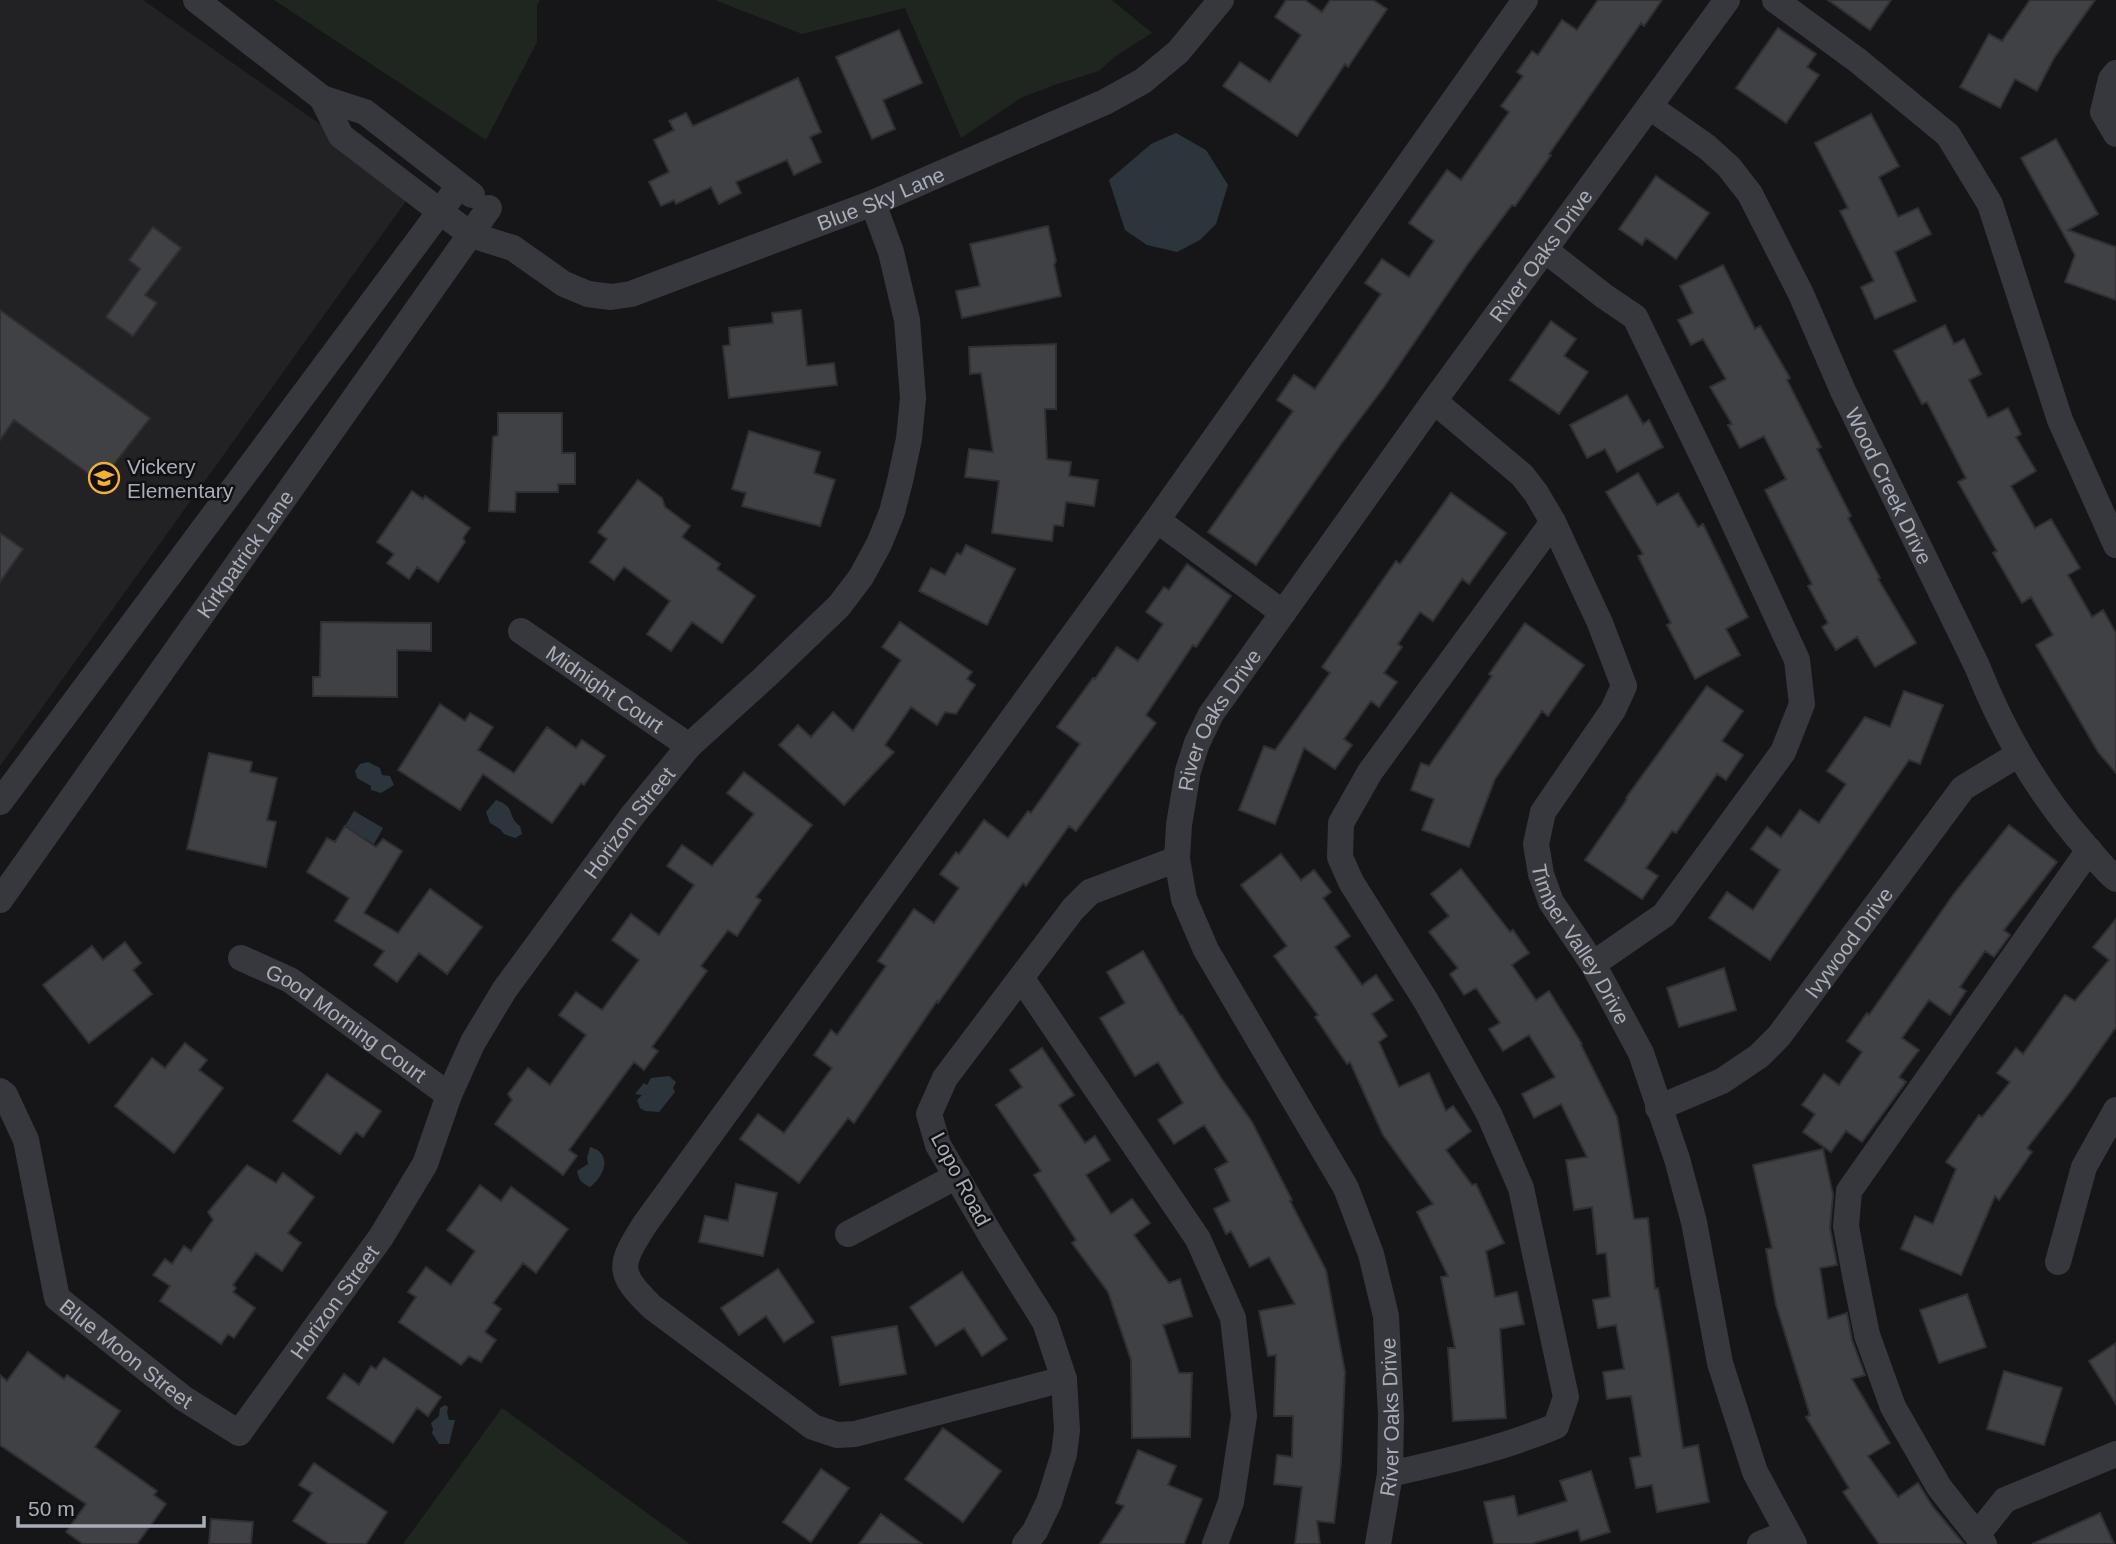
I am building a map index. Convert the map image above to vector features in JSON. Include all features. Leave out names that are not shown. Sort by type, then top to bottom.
[{"type":"street","points":[[196,0],[322,98],[365,112],[489,208]]},
{"type":"street","name":"Blue Sky Lane","points":[[322,98],[341,136],[471,235],[513,248],[564,284],[588,294],[611,297],[631,295],[873,203],[1105,102],[1143,81],[1178,52],[1221,0]]},
{"type":"street","points":[[1064,1379],[855,1434],[837,1435],[813,1427],[652,1307],[628,1280],[624,1267],[628,1251],[1157,520],[1525,0]]},
{"type":"street","name":"River Oaks Drive","points":[[1378,1544],[1390,1474],[1391,1416],[1385,1316],[1371,1254],[1346,1188],[1206,950],[1184,899],[1177,859],[1179,825],[1188,771],[1197,743],[1211,714],[1434,401],[1727,0]]},
{"type":"street","points":[[1775,0],[1857,60],[1948,135],[1990,204],[2060,420],[2116,545]]},
{"type":"street","points":[[2116,73],[2111,79],[2103,112],[2116,134]]},
{"type":"street","name":"Wood Creek Drive","points":[[1650,107],[1707,147],[1729,167],[1750,194],[1801,293],[1843,391],[1977,666],[1993,708],[2061,819],[2116,879]]},
{"type":"street","points":[[0,802],[459,186]]},
{"type":"street","name":"Horizon Street","points":[[239,1433],[381,1237],[425,1164],[449,1095],[473,1042],[505,989],[632,816],[689,746],[839,606],[861,577],[880,544],[892,512],[909,439],[913,398],[907,320],[891,252],[873,203]]},
{"type":"street","name":"Blue Sky Lane","points":[[489,208],[513,248]]},
{"type":"street","name":"Kirkpatrick Lane","points":[[0,900],[489,208]]},
{"type":"street","points":[[1545,250],[1635,317],[1797,660],[1802,704],[1783,752],[1664,915],[1593,964]]},
{"type":"street","name":"Timber Valley Drive","points":[[1434,401],[1522,475],[1552,522],[1600,623],[1624,686],[1613,710],[1544,812],[1536,844],[1541,874],[1551,902],[1593,964],[1641,1053],[1677,1159],[1694,1222],[1720,1363],[1755,1472],[1791,1538]]},
{"type":"street","points":[[1157,520],[1283,613]]},
{"type":"street","points":[[1390,1474],[1490,1450],[1556,1426],[1566,1397],[1521,1188],[1489,1114],[1426,1000],[1351,882],[1340,856],[1341,823],[1370,772],[1552,522]]},
{"type":"street","name":"Midnight Court","points":[[521,631],[689,746]]},
{"type":"street","name":"Ivywood Drive","points":[[1658,1108],[1722,1081],[1759,1056],[1779,1036],[1963,788],[2019,754]]},
{"type":"street","points":[[2089,850],[1849,1191],[1846,1226],[1867,1335],[1893,1407],[1939,1487],[1980,1540],[2005,1500],[2116,1454]]},
{"type":"street","name":"Lopo Road","points":[[1026,1544],[1049,1503],[1064,1454],[1067,1430],[1064,1379],[1045,1322],[938,1145],[929,1114],[945,1078],[1073,909],[1090,892],[1177,859]]},
{"type":"street","name":"Good Morning Court","points":[[240,958],[290,980],[449,1095]]},
{"type":"street","points":[[1022,979],[1198,1239],[1233,1318],[1244,1416],[1231,1502],[1215,1544]]},
{"type":"street","name":"Blue Moon Street","points":[[0,1091],[5,1095],[26,1140],[57,1298],[183,1398],[239,1433]]},
{"type":"street","points":[[2058,1262],[2084,1167],[2116,1111]]},
{"type":"street","points":[[848,1234],[957,1175]]},
{"type":"street","points":[[1760,1544],[1791,1538]]},
{"type":"shaded area","name":"Vickery Elementary","points":[[0,0],[143,0],[414,190],[0,766]]},
{"type":"shaded area","points":[[274,0],[540,0],[537,5],[537,42],[486,140]]},
{"type":"shaded area","points":[[715,0],[1112,0],[1152,33],[1117,55],[1099,71],[1021,98],[961,138],[905,8],[802,34]]},
{"type":"shaded area","points":[[1176,133],[1206,150],[1228,185],[1216,224],[1200,240],[1177,252],[1147,245],[1125,230],[1109,180],[1151,144]]},
{"type":"shaded area","points":[[368,762],[380,768],[382,775],[390,776],[394,785],[381,793],[371,790],[371,786],[357,778],[355,771],[360,764]]},
{"type":"shaded area","points":[[496,800],[507,806],[522,834],[515,838],[504,834],[490,823],[486,812]]},
{"type":"shaded area","points":[[354,811],[383,828],[374,844],[345,826]]},
{"type":"shaded area","points":[[669,1076],[676,1082],[673,1088],[675,1092],[659,1112],[640,1108],[637,1100],[642,1095],[635,1094],[644,1083],[647,1085],[651,1078]]},
{"type":"shaded area","points":[[590,1147],[602,1154],[604,1165],[600,1177],[590,1187],[581,1181],[577,1171],[588,1164]]},
{"type":"shaded area","points":[[445,1405],[448,1407],[449,1420],[455,1420],[449,1444],[439,1444],[432,1433],[431,1423],[439,1416],[440,1408]]},
{"type":"shaded area","points":[[502,1408],[690,1544],[403,1544]]},
{"type":"building","points":[[1286,0],[1305,0],[1322,12],[1330,0],[1373,0],[1387,9],[1348,67],[1345,64],[1297,136],[1223,86],[1240,62],[1270,82],[1301,35],[1275,17]]},
{"type":"building","points":[[1598,0],[1662,0],[1644,26],[1641,23],[1515,206],[1512,205],[1467,265],[1384,387],[1256,565],[1208,532],[1293,411],[1277,400],[1294,375],[1315,389],[1381,294],[1365,283],[1382,259],[1409,277],[1434,241],[1409,223],[1447,170],[1461,180],[1509,112],[1501,106],[1523,76],[1517,72],[1532,51],[1538,55],[1562,20],[1577,30]]},
{"type":"building","points":[[1828,0],[1891,0],[1870,30]]},
{"type":"building","points":[[2030,0],[2095,0],[2054,58],[2037,91],[2015,79],[2000,108],[1960,87],[1989,34],[2002,41]]},
{"type":"building","points":[[1778,28],[1816,54],[1807,67],[1819,75],[1786,123],[1736,88]]},
{"type":"building","points":[[899,30],[922,83],[883,100],[895,129],[872,139],[836,57]]},
{"type":"building","points":[[798,78],[821,132],[810,137],[821,162],[794,175],[787,160],[736,182],[741,193],[719,204],[711,187],[676,204],[674,200],[661,206],[649,182],[669,172],[654,140],[674,130],[669,121],[686,113],[693,126]]},
{"type":"building","points":[[1871,114],[1899,166],[1879,177],[1898,217],[1918,208],[1931,234],[1895,252],[1916,301],[1875,319],[1861,287],[1874,281],[1840,211],[1848,208],[1815,143]]},
{"type":"building","points":[[2056,139],[2098,214],[2068,230],[2116,247],[2116,300],[2065,282],[2075,255],[2021,158]]},
{"type":"building","points":[[1656,176],[1709,213],[1676,259],[1646,238],[1642,245],[1619,229]]},
{"type":"building","points":[[1048,226],[1061,296],[962,318],[956,291],[980,286],[970,244]]},
{"type":"building","points":[[153,227],[181,248],[145,295],[157,303],[133,336],[106,317],[140,269],[129,260]]},
{"type":"building","points":[[1723,265],[1755,329],[1760,326],[1790,378],[1787,380],[1821,447],[1817,449],[1851,516],[1848,518],[1880,578],[1878,579],[1916,643],[1875,667],[1857,637],[1836,650],[1822,627],[1828,623],[1808,586],[1812,584],[1765,490],[1786,479],[1764,436],[1740,448],[1728,425],[1732,424],[1710,387],[1726,379],[1703,339],[1691,345],[1678,320],[1693,313],[1680,286]]},
{"type":"building","points":[[0,310],[150,418],[100,482],[14,420],[0,440]]},
{"type":"building","points":[[801,310],[807,366],[834,363],[837,385],[729,398],[723,346],[730,345],[729,328],[773,323],[772,313]]},
{"type":"building","points":[[1551,321],[1576,339],[1564,356],[1588,372],[1559,414],[1510,380]]},
{"type":"building","points":[[1945,325],[1954,344],[1964,339],[1981,374],[1969,380],[1988,418],[2008,408],[2021,434],[2016,437],[2036,471],[2011,486],[2035,528],[2051,519],[2080,568],[2068,575],[2092,617],[2103,610],[2116,633],[2116,773],[2098,752],[2036,645],[2053,635],[2031,597],[2022,603],[1993,553],[1997,551],[1958,482],[1966,478],[1927,402],[1922,404],[1894,351]]},
{"type":"building","points":[[1056,344],[1056,409],[1045,409],[1047,459],[1071,462],[1069,476],[1098,480],[1094,506],[1066,502],[1063,526],[1054,525],[1052,541],[992,533],[999,481],[965,477],[969,449],[993,452],[981,373],[970,374],[969,347]]},
{"type":"building","points":[[1627,395],[1643,424],[1649,420],[1663,447],[1617,472],[1605,449],[1587,458],[1570,425]]},
{"type":"building","points":[[498,413],[562,413],[562,453],[575,453],[575,484],[558,484],[558,492],[516,492],[515,512],[489,511],[493,437],[498,435]]},
{"type":"building","points":[[749,431],[820,452],[814,473],[835,480],[820,526],[742,506],[746,493],[732,489]]},
{"type":"building","points":[[1638,473],[1657,505],[1678,493],[1698,527],[1703,524],[1748,617],[1726,629],[1740,655],[1695,679],[1667,625],[1671,623],[1638,556],[1643,554],[1606,492]]},
{"type":"building","points":[[638,480],[662,498],[665,507],[690,526],[682,537],[720,564],[717,569],[755,596],[722,643],[692,622],[671,651],[647,634],[670,601],[624,567],[614,580],[590,562],[607,539],[598,532]]},
{"type":"building","points":[[412,491],[423,499],[425,496],[470,528],[463,538],[465,542],[438,582],[417,567],[409,579],[387,563],[394,554],[377,542]]},
{"type":"building","points":[[1451,493],[1506,533],[1469,584],[1462,579],[1433,621],[1420,612],[1398,644],[1402,647],[1384,673],[1397,682],[1379,707],[1371,701],[1344,739],[1352,745],[1335,769],[1304,748],[1275,824],[1239,810],[1264,746],[1275,750],[1330,673],[1322,667],[1396,561],[1400,564]]},
{"type":"building","points":[[0,533],[23,549],[0,582]]},
{"type":"building","points":[[966,545],[1015,569],[987,625],[919,591],[931,568],[945,575],[957,553],[961,555]]},
{"type":"building","points":[[1187,564],[1231,596],[1196,647],[1193,645],[1146,715],[1156,723],[1076,831],[1069,826],[1026,886],[1023,883],[938,1003],[937,1001],[854,1123],[848,1118],[799,1183],[740,1139],[758,1114],[784,1133],[832,1068],[814,1055],[831,1030],[837,1035],[886,966],[878,961],[914,909],[934,923],[959,888],[940,874],[984,820],[1008,838],[1028,811],[1031,813],[1080,744],[1057,727],[1117,647],[1138,661],[1163,624],[1146,612],[1164,587],[1169,590]]},
{"type":"building","points":[[321,622],[431,623],[431,651],[397,650],[397,697],[313,696],[313,677],[320,677]]},
{"type":"building","points":[[900,622],[972,672],[967,679],[975,685],[956,714],[945,712],[937,725],[911,707],[885,745],[894,752],[844,805],[779,745],[798,725],[811,737],[833,712],[853,731],[901,660],[882,647]]},
{"type":"building","points":[[1525,623],[1584,665],[1548,716],[1542,711],[1495,779],[1469,847],[1422,830],[1434,799],[1411,790],[1421,763],[1429,766],[1492,676],[1489,674]]},
{"type":"building","points":[[1707,686],[1743,711],[1722,741],[1743,755],[1726,780],[1717,774],[1676,833],[1672,831],[1646,868],[1658,876],[1642,899],[1585,860]]},
{"type":"building","points":[[1904,691],[1943,705],[1920,764],[1909,760],[1770,960],[1709,918],[1727,892],[1753,910],[1780,870],[1751,849],[1767,827],[1781,837],[1800,810],[1819,823],[1846,784],[1827,771],[1865,717],[1890,727]]},
{"type":"building","points":[[440,704],[465,721],[470,713],[493,727],[478,750],[514,773],[547,727],[576,748],[582,740],[605,756],[552,823],[483,774],[460,810],[398,770]]},
{"type":"building","points":[[209,753],[252,762],[250,772],[277,778],[267,820],[276,822],[266,867],[187,849]]},
{"type":"building","points":[[744,772],[812,825],[756,897],[761,900],[737,936],[728,930],[701,966],[707,971],[652,1047],[658,1051],[644,1070],[634,1062],[569,1150],[577,1156],[563,1175],[495,1124],[512,1100],[508,1094],[528,1068],[550,1085],[586,1035],[559,1015],[576,992],[602,1010],[639,960],[612,940],[631,914],[659,935],[694,885],[667,866],[682,845],[712,866],[754,814],[727,793]]},
{"type":"building","points":[[2009,825],[2057,862],[2004,930],[2010,935],[1994,957],[1985,951],[1960,987],[1966,991],[1950,1015],[1929,1000],[1902,1038],[1919,1050],[1899,1077],[1906,1082],[1862,1142],[1846,1131],[1831,1152],[1803,1132],[1815,1114],[1802,1105],[1824,1074],[1839,1085],[1862,1052],[1847,1041],[1867,1013],[1869,1015],[1953,895]]},
{"type":"building","points":[[345,826],[376,847],[383,839],[402,851],[364,913],[398,933],[430,889],[482,927],[447,974],[419,953],[397,982],[374,965],[384,951],[335,921],[349,898],[307,872],[327,838],[335,842]]},
{"type":"building","points":[[1281,854],[1301,880],[1314,870],[1331,892],[1323,898],[1350,936],[1335,947],[1362,985],[1376,975],[1393,1000],[1372,1014],[1387,1036],[1379,1042],[1399,1087],[1429,1073],[1446,1111],[1453,1106],[1471,1131],[1446,1150],[1472,1185],[1476,1184],[1504,1243],[1486,1251],[1495,1297],[1517,1292],[1524,1324],[1500,1329],[1506,1418],[1453,1421],[1448,1348],[1455,1348],[1441,1277],[1448,1276],[1417,1212],[1433,1204],[1383,1135],[1350,1062],[1347,1064],[1315,1017],[1318,1015],[1274,956],[1287,946],[1241,885]]},
{"type":"building","points":[[1461,869],[1529,953],[1512,965],[1536,1000],[1549,991],[1582,1044],[1617,1117],[1634,1219],[1648,1218],[1655,1289],[1658,1288],[1683,1448],[1698,1445],[1709,1502],[1657,1512],[1652,1485],[1636,1488],[1630,1458],[1641,1456],[1631,1396],[1607,1399],[1603,1372],[1624,1369],[1616,1325],[1598,1328],[1593,1300],[1610,1297],[1606,1253],[1597,1254],[1592,1207],[1574,1210],[1566,1160],[1587,1157],[1561,1104],[1534,1118],[1522,1094],[1555,1077],[1529,1035],[1503,1051],[1489,1029],[1500,1023],[1476,988],[1464,995],[1450,974],[1458,968],[1429,932],[1449,916],[1431,894]]},
{"type":"building","points":[[2116,919],[2116,1027],[2027,1148],[2032,1152],[1999,1200],[1995,1196],[1961,1275],[1901,1249],[1915,1216],[1933,1224],[1956,1169],[1946,1162],[1979,1115],[1982,1117],[2010,1082],[1997,1073],[2016,1048],[2023,1054],[2065,995],[2075,1001],[2109,960],[2093,947]]},
{"type":"building","points":[[125,942],[141,963],[133,970],[152,994],[89,1043],[43,985],[92,946],[103,960]]},
{"type":"building","points":[[1143,951],[1180,1015],[1252,1122],[1326,1270],[1345,1372],[1341,1463],[1334,1523],[1317,1521],[1320,1544],[1295,1544],[1302,1487],[1274,1484],[1277,1455],[1292,1457],[1293,1416],[1274,1416],[1276,1355],[1268,1356],[1259,1311],[1295,1304],[1269,1257],[1250,1267],[1231,1231],[1226,1234],[1214,1209],[1230,1201],[1215,1169],[1228,1162],[1204,1125],[1174,1144],[1158,1120],[1183,1103],[1158,1062],[1135,1076],[1100,1018],[1125,1003],[1107,972]]},
{"type":"building","points":[[1724,968],[1736,1010],[1679,1027],[1667,988]]},
{"type":"building","points":[[185,1043],[207,1060],[199,1070],[223,1088],[174,1153],[115,1106],[152,1058],[165,1068]]},
{"type":"building","points":[[1042,1048],[1074,1095],[1059,1105],[1085,1143],[1095,1136],[1110,1160],[1086,1175],[1111,1214],[1132,1199],[1150,1223],[1134,1235],[1169,1283],[1180,1279],[1192,1316],[1163,1325],[1179,1373],[1192,1373],[1190,1437],[1132,1438],[1131,1360],[1108,1292],[1072,1243],[1076,1240],[1034,1175],[1041,1171],[996,1105],[1022,1087],[1010,1070]]},
{"type":"building","points":[[327,1074],[381,1111],[363,1137],[356,1132],[340,1154],[293,1121]]},
{"type":"building","points":[[1823,1149],[1833,1195],[1830,1228],[1837,1265],[1820,1268],[1828,1319],[1847,1313],[1852,1340],[1865,1375],[1852,1379],[1890,1443],[1868,1456],[1898,1497],[1918,1483],[1933,1507],[1964,1544],[1879,1544],[1843,1492],[1849,1488],[1806,1417],[1810,1415],[1776,1305],[1766,1249],[1772,1248],[1753,1165]]},
{"type":"building","points":[[247,1165],[276,1183],[283,1173],[314,1197],[288,1233],[301,1243],[282,1271],[256,1253],[233,1285],[236,1288],[233,1292],[255,1308],[234,1338],[228,1334],[221,1344],[160,1301],[170,1286],[153,1275],[165,1259],[172,1264],[184,1246],[191,1251],[213,1220],[208,1212]]},
{"type":"building","points":[[736,1184],[777,1193],[763,1256],[699,1242],[705,1216],[728,1221]]},
{"type":"building","points":[[480,1185],[501,1201],[511,1187],[568,1229],[536,1273],[523,1263],[493,1303],[501,1309],[485,1332],[496,1340],[481,1362],[469,1356],[461,1365],[399,1322],[416,1297],[408,1292],[426,1267],[451,1285],[475,1251],[447,1230]]},
{"type":"building","points":[[778,1269],[814,1322],[784,1342],[766,1316],[739,1335],[721,1308]]},
{"type":"building","points":[[962,1272],[1007,1339],[982,1356],[964,1328],[936,1346],[910,1307]]},
{"type":"building","points":[[1967,1294],[1986,1347],[1939,1363],[1920,1310]]},
{"type":"building","points":[[897,1326],[906,1374],[840,1385],[832,1337]]},
{"type":"building","points":[[2116,1343],[2116,1404],[2089,1361]]},
{"type":"building","points":[[28,1352],[64,1379],[67,1375],[120,1411],[95,1447],[157,1491],[154,1495],[166,1504],[137,1544],[83,1544],[66,1532],[86,1504],[0,1445],[0,1375],[7,1381]]},
{"type":"building","points":[[384,1358],[441,1397],[428,1416],[417,1408],[393,1443],[327,1398],[344,1374],[359,1385],[371,1366],[376,1369]]},
{"type":"building","points":[[2004,1371],[2062,1388],[2044,1445],[1987,1429]]},
{"type":"building","points":[[943,1428],[1001,1471],[963,1522],[905,1479]]},
{"type":"building","points":[[1138,1450],[1176,1466],[1168,1485],[1202,1499],[1184,1544],[1100,1544],[1124,1506],[1116,1503]]},
{"type":"building","points":[[314,1463],[387,1512],[366,1544],[329,1544],[293,1521],[312,1493],[299,1485]]},
{"type":"building","points":[[821,1469],[849,1488],[811,1542],[783,1522]]},
{"type":"building","points":[[1591,1471],[1610,1532],[1581,1541],[1578,1530],[1531,1544],[1494,1544],[1484,1502],[1514,1496],[1518,1516],[1567,1501],[1560,1481]]},
{"type":"building","points":[[2100,1513],[2114,1544],[2032,1544]]},
{"type":"building","points":[[881,1514],[922,1544],[859,1544]]},
{"type":"building","points":[[211,1519],[253,1522],[251,1544],[209,1544]]},
{"type":"place","name":"Vickery Elementary","points":[[104,478]]}]
